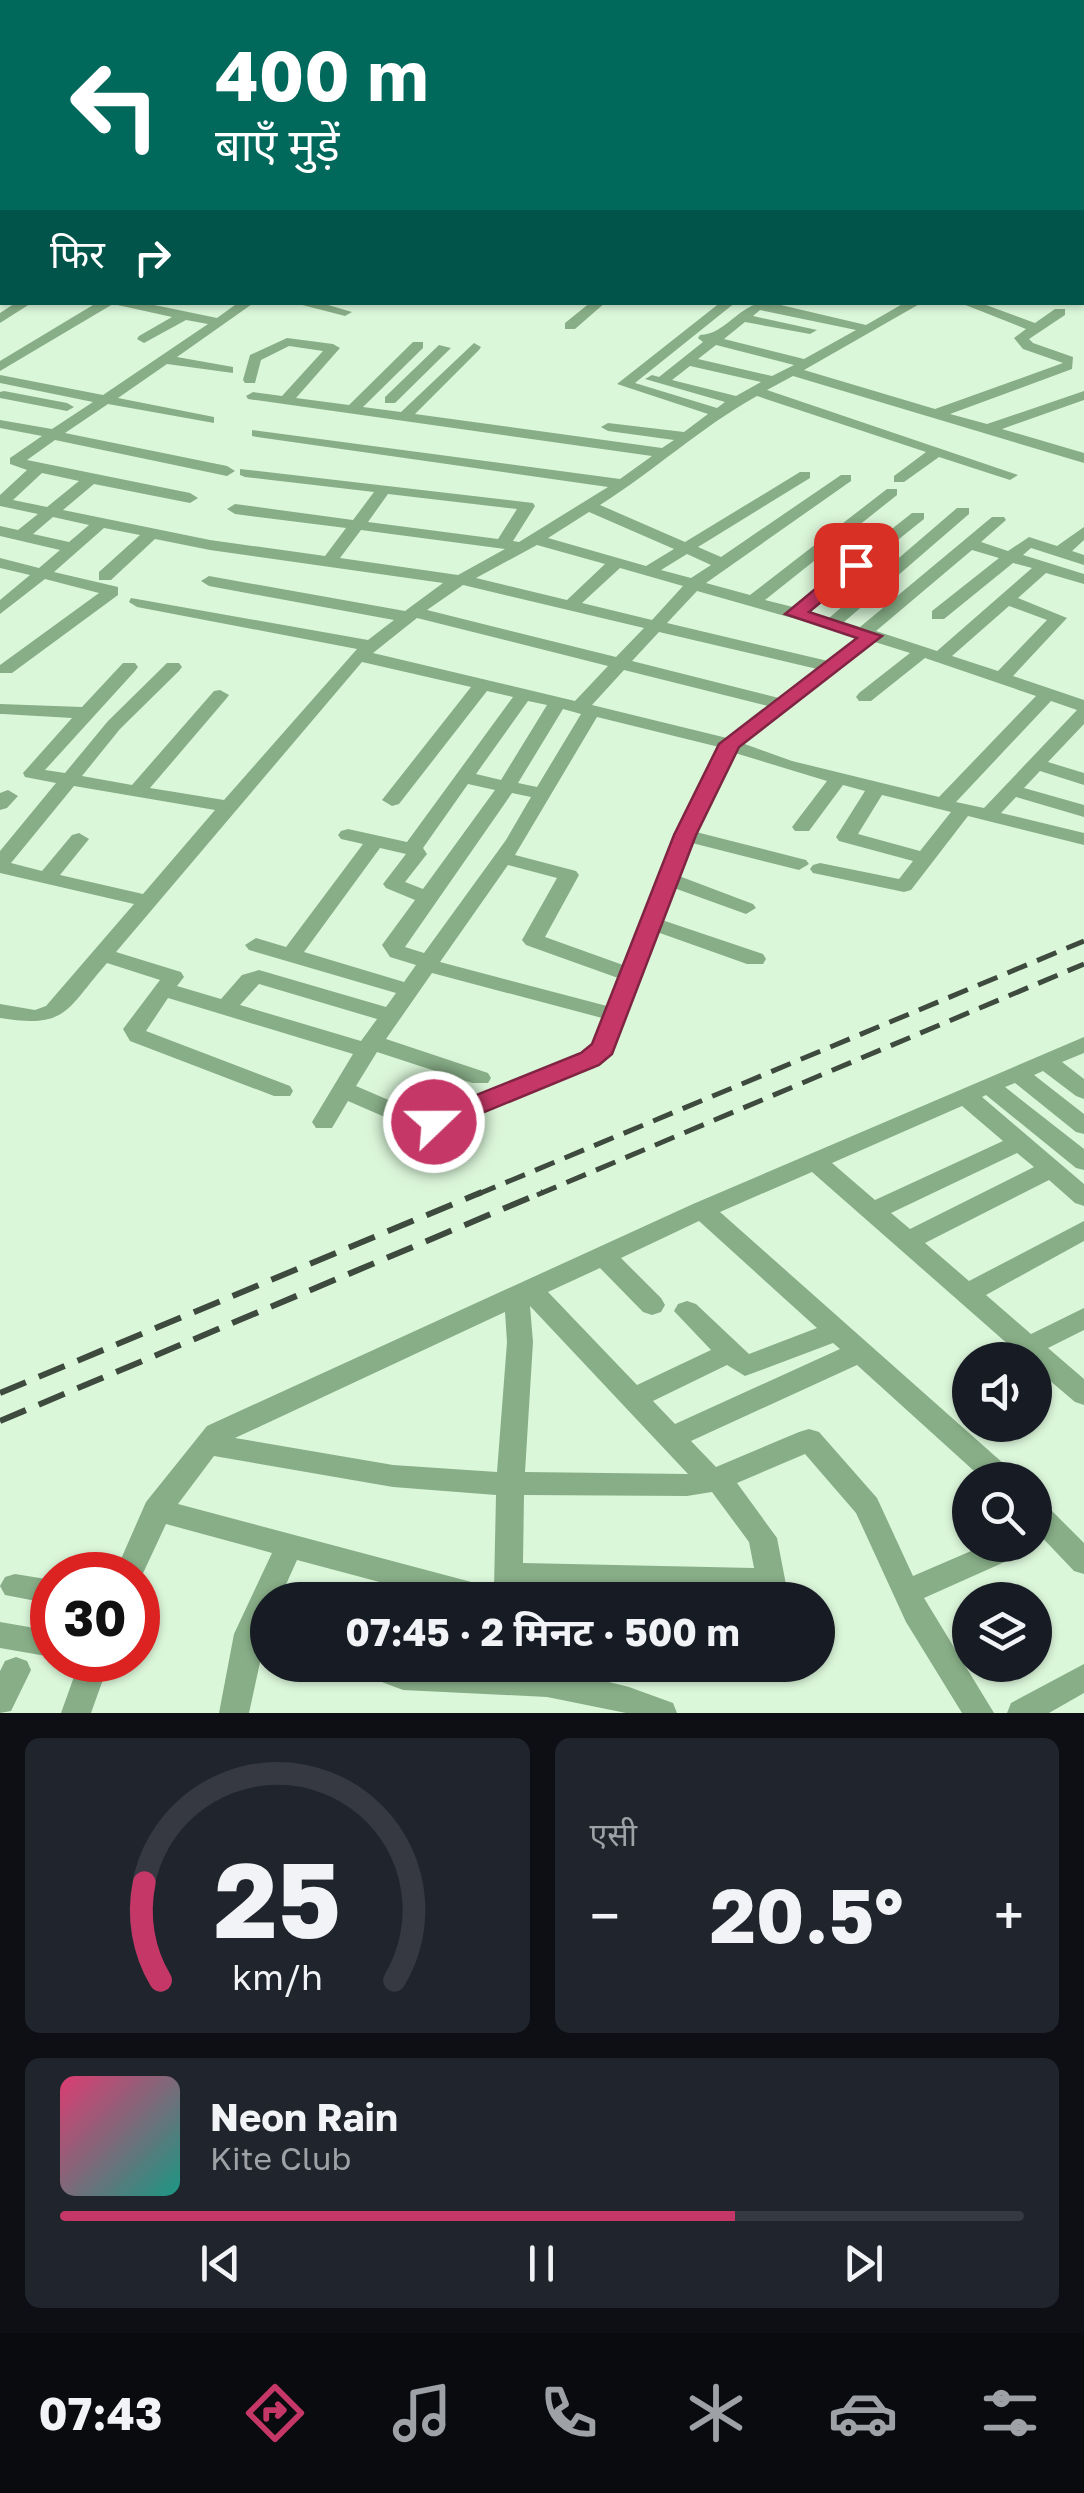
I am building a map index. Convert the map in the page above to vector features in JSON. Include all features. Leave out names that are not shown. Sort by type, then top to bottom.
[{"type":"street","points":[[0,318],[23,305]]},
{"type":"street","points":[[0,367],[103,305]]},
{"type":"street","points":[[7,462],[244,305]]},
{"type":"street","points":[[311,305],[345,312]]},
{"type":"street","points":[[570,326],[596,305]]},
{"type":"street","points":[[719,413],[624,386],[726,305]]},
{"type":"street","points":[[662,381],[759,305]]},
{"type":"street","points":[[764,305],[855,330]]},
{"type":"street","points":[[817,305],[830,308],[855,330]]},
{"type":"street","points":[[0,1011],[48,1016],[365,650],[411,614],[622,484],[738,401],[834,347],[855,330],[911,305]]},
{"type":"street","points":[[972,305],[1034,327]]},
{"type":"street","points":[[166,306],[184,315],[218,322]]},
{"type":"street","points":[[938,414],[1068,363],[1024,344],[1021,336],[1060,312]]},
{"type":"street","points":[[144,339],[184,315]]},
{"type":"street","points":[[738,322],[855,330]]},
{"type":"street","points":[[738,322],[834,347]]},
{"type":"street","points":[[689,334],[759,351],[938,414],[1084,458]]},
{"type":"street","points":[[759,351],[781,336]]},
{"type":"street","points":[[286,400],[333,348],[281,344],[255,358],[252,388],[286,400],[352,410],[396,411],[416,405],[474,347]]},
{"type":"street","points":[[352,410],[418,345]]},
{"type":"street","points":[[369,447],[444,348]]},
{"type":"street","points":[[164,359],[228,370]]},
{"type":"street","points":[[688,361],[773,381]]},
{"type":"street","points":[[636,375],[738,401]]},
{"type":"street","points":[[1,390],[21,383],[209,420]]},
{"type":"street","points":[[1,390],[67,407]]},
{"type":"street","points":[[755,391],[1010,475]]},
{"type":"street","points":[[988,428],[1084,395]]},
{"type":"street","points":[[366,396],[396,411],[430,421],[666,452]]},
{"type":"street","points":[[652,419],[691,433]]},
{"type":"street","points":[[404,452],[430,421]]},
{"type":"street","points":[[0,424],[227,471]]},
{"type":"street","points":[[608,427],[691,433]]},
{"type":"street","points":[[257,433],[622,484]]},
{"type":"street","points":[[753,601],[938,451]]},
{"type":"street","points":[[7,462],[190,498]]},
{"type":"street","points":[[0,501],[38,468]]},
{"type":"street","points":[[246,472],[527,506],[502,544]]},
{"type":"street","points":[[650,570],[805,476]]},
{"type":"street","points":[[20,536],[92,478]]},
{"type":"street","points":[[324,1122],[341,1089],[390,1016],[503,858],[543,794],[586,709],[621,662],[694,583],[846,478]]},
{"type":"street","points":[[329,562],[385,488]]},
{"type":"street","points":[[0,501],[210,545],[461,580],[657,623],[830,667]]},
{"type":"street","points":[[588,506],[721,563]]},
{"type":"street","points":[[235,509],[502,544],[529,543],[618,561],[933,654],[1049,693],[1084,709],[990,813]]},
{"type":"street","points":[[832,624],[963,511]]},
{"type":"street","points":[[794,614],[918,516]]},
{"type":"street","points":[[341,1089],[418,1122],[434,1122],[598,1054],[685,835],[729,744],[830,667],[998,520]]},
{"type":"street","points":[[0,610],[102,522]]},
{"type":"street","points":[[0,532],[74,548]]},
{"type":"street","points":[[105,576],[153,532]]},
{"type":"street","points":[[1060,552],[1084,532]]},
{"type":"street","points":[[938,614],[1029,542],[1084,560]]},
{"type":"street","points":[[970,544],[1084,580]]},
{"type":"street","points":[[572,604],[618,561]]},
{"type":"street","points":[[0,563],[112,593],[6,669]]},
{"type":"street","points":[[866,697],[933,654],[1043,567]]},
{"type":"street","points":[[209,581],[411,614],[781,704]]},
{"type":"street","points":[[1002,677],[1058,618],[1006,599]]},
{"type":"street","points":[[137,602],[365,650],[483,684],[729,744],[838,778],[1082,836]]},
{"type":"street","points":[[129,667],[32,770],[35,774],[229,807]]},
{"type":"street","points":[[148,901],[0,865],[68,780],[172,667]]},
{"type":"street","points":[[392,800],[483,684]]},
{"type":"street","points":[[685,835],[900,888],[926,858],[955,805],[1049,693]]},
{"type":"street","points":[[412,849],[524,694]]},
{"type":"street","points":[[136,792],[220,695]]},
{"type":"street","points":[[558,702],[507,786],[394,948],[428,964],[616,1015]]},
{"type":"street","points":[[4,709],[85,713]]},
{"type":"street","points":[[1036,764],[1084,779]]},
{"type":"street","points":[[466,778],[543,794]]},
{"type":"street","points":[[802,826],[838,778]]},
{"type":"street","points":[[877,786],[846,837],[926,858]]},
{"type":"street","points":[[1012,790],[1084,811]]},
{"type":"street","points":[[348,835],[412,849],[417,854],[393,887],[428,898]]},
{"type":"street","points":[[46,878],[79,840]]},
{"type":"street","points":[[291,955],[375,841]]},
{"type":"street","points":[[503,858],[569,875],[533,940],[631,976]]},
{"type":"street","points":[[668,879],[746,908]]},
{"type":"street","points":[[651,923],[756,960]]},
{"type":"street","points":[[256,945],[410,990]]},
{"type":"street","points":[[101,954],[170,974],[172,981],[134,1028],[138,1036],[282,1090]]},
{"type":"street","points":[[226,1008],[250,980],[260,977],[390,1016]]},
{"type":"street","points":[[165,990],[480,1078]]},
{"type":"street","points":[[138,1552],[156,1510],[217,1434],[702,1210],[1084,1044]]},
{"type":"street","points":[[1045,1061],[1084,1091]]},
{"type":"street","points":[[1017,1073],[1084,1126]]},
{"type":"street","points":[[976,1090],[1020,1142],[1084,1197]]},
{"type":"street","points":[[976,1090],[1084,1162]]},
{"type":"street","points":[[873,1211],[1020,1142]]},
{"type":"street","points":[[814,1160],[1025,1342]]},
{"type":"street","points":[[908,1242],[1052,1169]]},
{"type":"street","points":[[702,1210],[983,1462]]},
{"type":"street","points":[[968,1293],[1084,1230]]},
{"type":"street","points":[[603,1255],[652,1304]]},
{"type":"street","points":[[523,1292],[715,1480],[764,1538],[771,1582]]},
{"type":"street","points":[[504,1582],[523,1292]]},
{"type":"street","points":[[687,1311],[745,1366],[754,1366],[838,1330]]},
{"type":"street","points":[[1038,1342],[1084,1318]]},
{"type":"street","points":[[671,1438],[862,1351]]},
{"type":"street","points":[[634,1398],[729,1352]]},
{"type":"street","points":[[1052,1366],[1084,1395]]},
{"type":"street","points":[[207,1444],[393,1476],[510,1483],[715,1480],[800,1441],[816,1445],[867,1506],[906,1592],[979,1713]]},
{"type":"street","points":[[156,1510],[290,1546],[385,1582]]},
{"type":"street","points":[[1052,1535],[1084,1562]]},
{"type":"street","points":[[234,1713],[250,1634],[290,1546]]},
{"type":"street","points":[[906,1592],[976,1562]]},
{"type":"street","points":[[15,1586],[30,1588]]},
{"type":"street","points":[[0,1634],[30,1640]]},
{"type":"street","points":[[0,1700],[16,1670]]},
{"type":"street","points":[[1022,1713],[1084,1677]]},
{"type":"street","points":[[76,1713],[88,1682]]},
{"type":"street","points":[[563,1682],[662,1713]]},
{"type":"railway","points":[[476,1195],[1084,941]]},
{"type":"railway","points":[[537,1195],[1084,964]]},
{"type":"railway","points":[[0,1393],[482,1192]]},
{"type":"railway","points":[[0,1421],[543,1192]]},
{"type":"route","points":[[434,1122],[590,1059],[603,1048],[685,835],[730,744],[872,636],[794,614],[856,565]]}]
